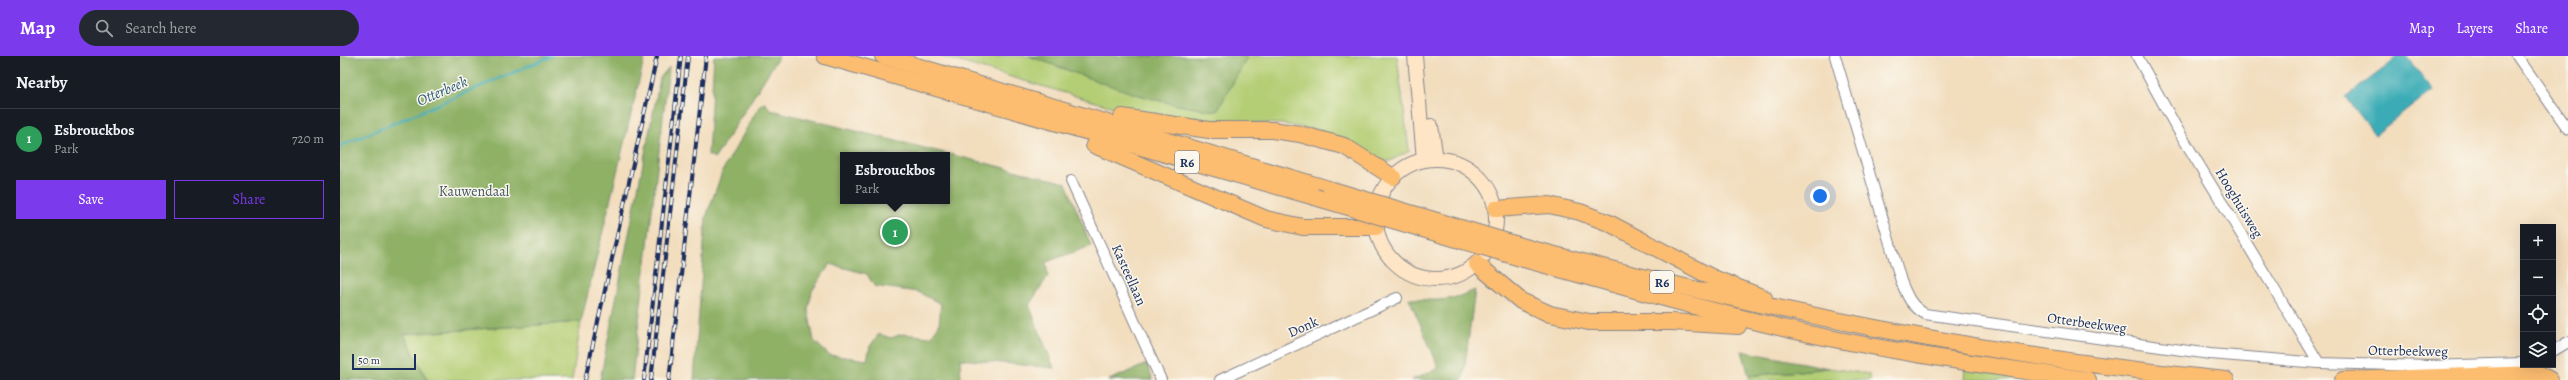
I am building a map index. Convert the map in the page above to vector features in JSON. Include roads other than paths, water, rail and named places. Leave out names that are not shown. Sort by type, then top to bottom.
[{"type":"highway","name":"R6","points":[[825,56],[1060,126],[1315,197],[1526,253],[1797,312],[2069,363],[2226,380]]},
{"type":"highway","name":"R6","points":[[883,56],[1332,190],[1671,300],[1778,326],[1966,362],[2088,380]]},
{"type":"highway","points":[[1081,114],[1113,116],[1209,130],[1272,130],[1300,134],[1344,146],[1393,177]]},
{"type":"highway","points":[[1060,126],[1077,138],[1151,168],[1266,219],[1303,227],[1376,227]]},
{"type":"highway","points":[[1496,209],[1549,205],[1580,212],[1609,223],[1713,278],[1797,312]]},
{"type":"highway","points":[[1477,264],[1521,301],[1550,314],[1588,322],[1707,323],[1762,329],[1778,326]]},
{"type":"highway","points":[[2343,380],[2540,374],[2550,380]]},
{"type":"main road","points":[[1415,56],[1421,72],[1431,134],[1430,159]]},
{"type":"main road","points":[[1421,72],[1424,56]]},
{"type":"main road","points":[[1430,159],[1459,163],[1478,176],[1489,190],[1496,209],[1494,238],[1489,249],[1477,264],[1450,278],[1431,280],[1407,273],[1390,260],[1381,244],[1376,227],[1377,204],[1386,185],[1393,177],[1412,164],[1430,159]]},
{"type":"street","name":"Otterbeekweg","points":[[1835,56],[1901,281],[1909,301],[1915,308],[1925,314],[1936,317],[2210,354],[2319,362],[2429,366],[2520,363]]},
{"type":"street","name":"Hooghuisweg","points":[[2137,56],[2175,125],[2319,362]]},
{"type":"street","points":[[2517,56],[2568,129]]},
{"type":"street","name":"Kasteellaan","points":[[1072,181],[1161,380]]},
{"type":"street","name":"Donk","points":[[1220,380],[1398,298]]},
{"type":"street","points":[[2556,349],[2568,342]]},
{"type":"water","points":[[2400,56],[2406,56],[2433,90],[2375,135],[2346,97]]},
{"type":"waterway","name":"Otterbeek","points":[[340,146],[552,56]]},
{"type":"railway","points":[[585,380],[657,56]]},
{"type":"railway","points":[[644,380],[681,56]]},
{"type":"railway","points":[[651,380],[688,56]]},
{"type":"railway","points":[[669,380],[706,56]]},
{"type":"place","name":"Esbrouckbos","points":[[895,232]]},
{"type":"park label","name":"Kauwendaal","points":[[474,191]]}]
